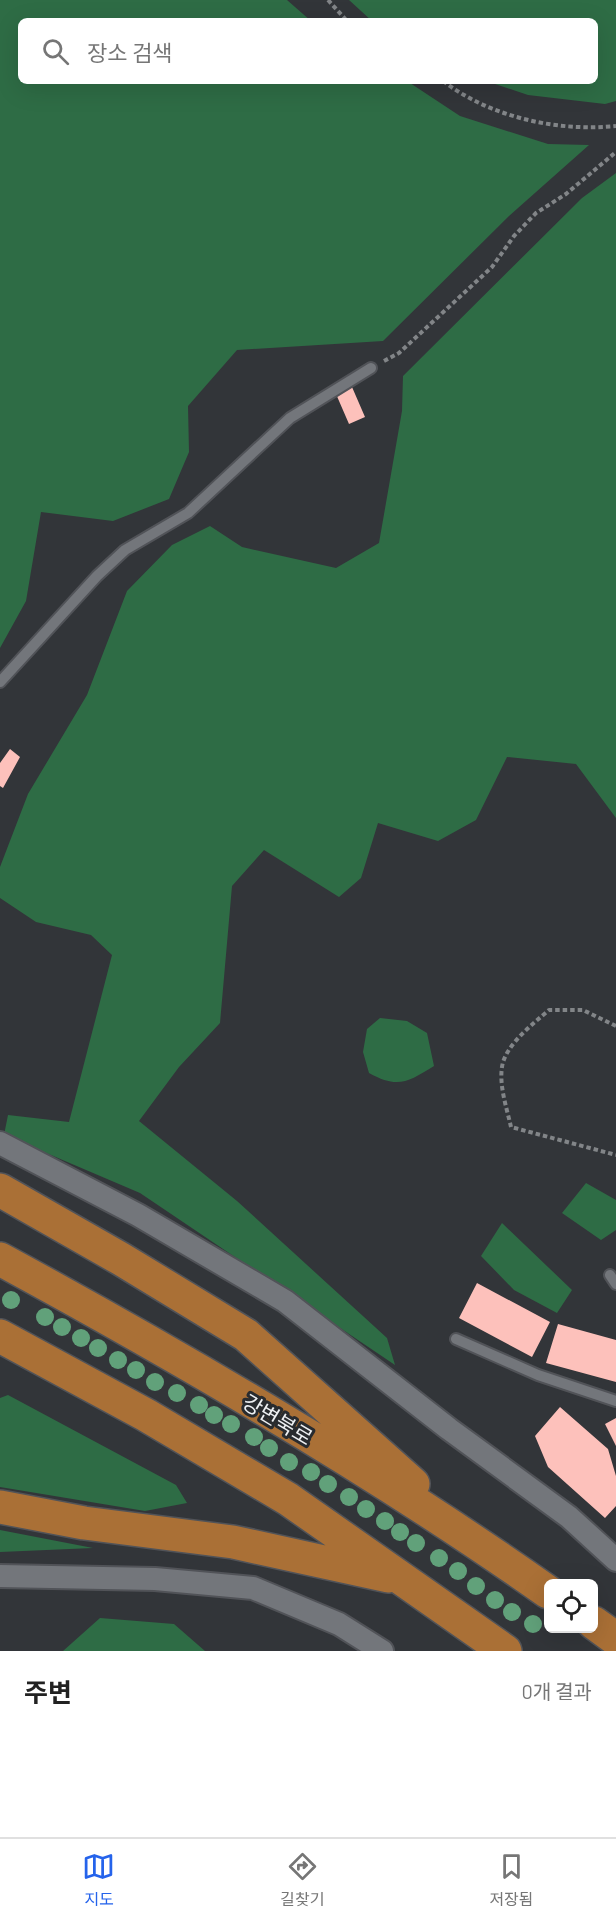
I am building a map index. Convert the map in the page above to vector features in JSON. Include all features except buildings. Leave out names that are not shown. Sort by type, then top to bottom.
[{"type":"highway","points":[[0,1190],[121,1259],[246,1335],[482,1545]]},
{"type":"highway","name":"강변북로","points":[[0,1259],[186,1363],[482,1545],[544,1588]]},
{"type":"highway","points":[[0,1335],[146,1415],[288,1498],[505,1651]]},
{"type":"highway","points":[[0,1507],[84,1523],[233,1542],[402,1579]]},
{"type":"highway","points":[[598,1626],[616,1639]]},
{"type":"street","points":[[0,1143],[138,1215],[285,1301],[449,1429],[569,1517],[616,1560]]},
{"type":"street","points":[[0,1576],[155,1579],[253,1588],[339,1624],[381,1651]]},
{"type":"lane","points":[[0,682],[97,576],[125,550],[188,513],[291,418],[371,368]]},
{"type":"lane","points":[[456,1339],[538,1375],[616,1401]]},
{"type":"path","points":[[328,0],[344,18]]},
{"type":"path","points":[[446,84],[467,99],[526,119],[585,129],[616,126]]},
{"type":"path","points":[[371,368],[399,353],[492,267],[514,236],[536,213],[566,194],[616,152]]},
{"type":"path","points":[[616,1026],[583,1010],[549,1010],[519,1036],[502,1066],[503,1091],[511,1127],[616,1155]]},
{"type":"green space","points":[[0,0],[287,0],[308,18],[18,18],[18,84],[412,84],[460,116],[548,144],[589,145],[509,216],[383,341],[237,350],[188,406],[189,452],[169,499],[113,521],[41,512],[26,601],[0,648]]},
{"type":"green space","points":[[349,0],[616,0],[616,101],[605,104],[528,95],[495,84],[598,84],[598,18],[369,18]]},
{"type":"green space","points":[[616,173],[616,818],[576,764],[507,757],[476,820],[438,841],[378,823],[361,878],[339,897],[264,850],[232,886],[220,1023],[179,1067],[139,1121],[237,1201],[387,1338],[395,1365],[140,1193],[4,1135],[8,1115],[69,1122],[112,955],[91,935],[36,922],[0,898],[0,867],[28,794],[87,695],[127,591],[172,545],[210,526],[242,547],[336,568],[379,543],[402,411],[403,376],[582,198]]},
{"type":"green space","points":[[380,1018],[407,1021],[427,1033],[434,1066],[410,1079],[395,1082],[369,1073],[363,1052],[367,1029]]},
{"type":"green space","points":[[586,1183],[616,1200],[616,1230],[601,1240],[562,1213]]},
{"type":"green space","points":[[502,1223],[572,1290],[557,1313],[514,1290],[481,1256]]},
{"type":"green space","points":[[8,1395],[176,1485],[187,1503],[145,1511],[0,1487],[0,1398]]},
{"type":"green space","points":[[0,1530],[93,1548],[0,1552]]},
{"type":"green space","points":[[100,1618],[174,1624],[205,1651],[63,1651]]}]
